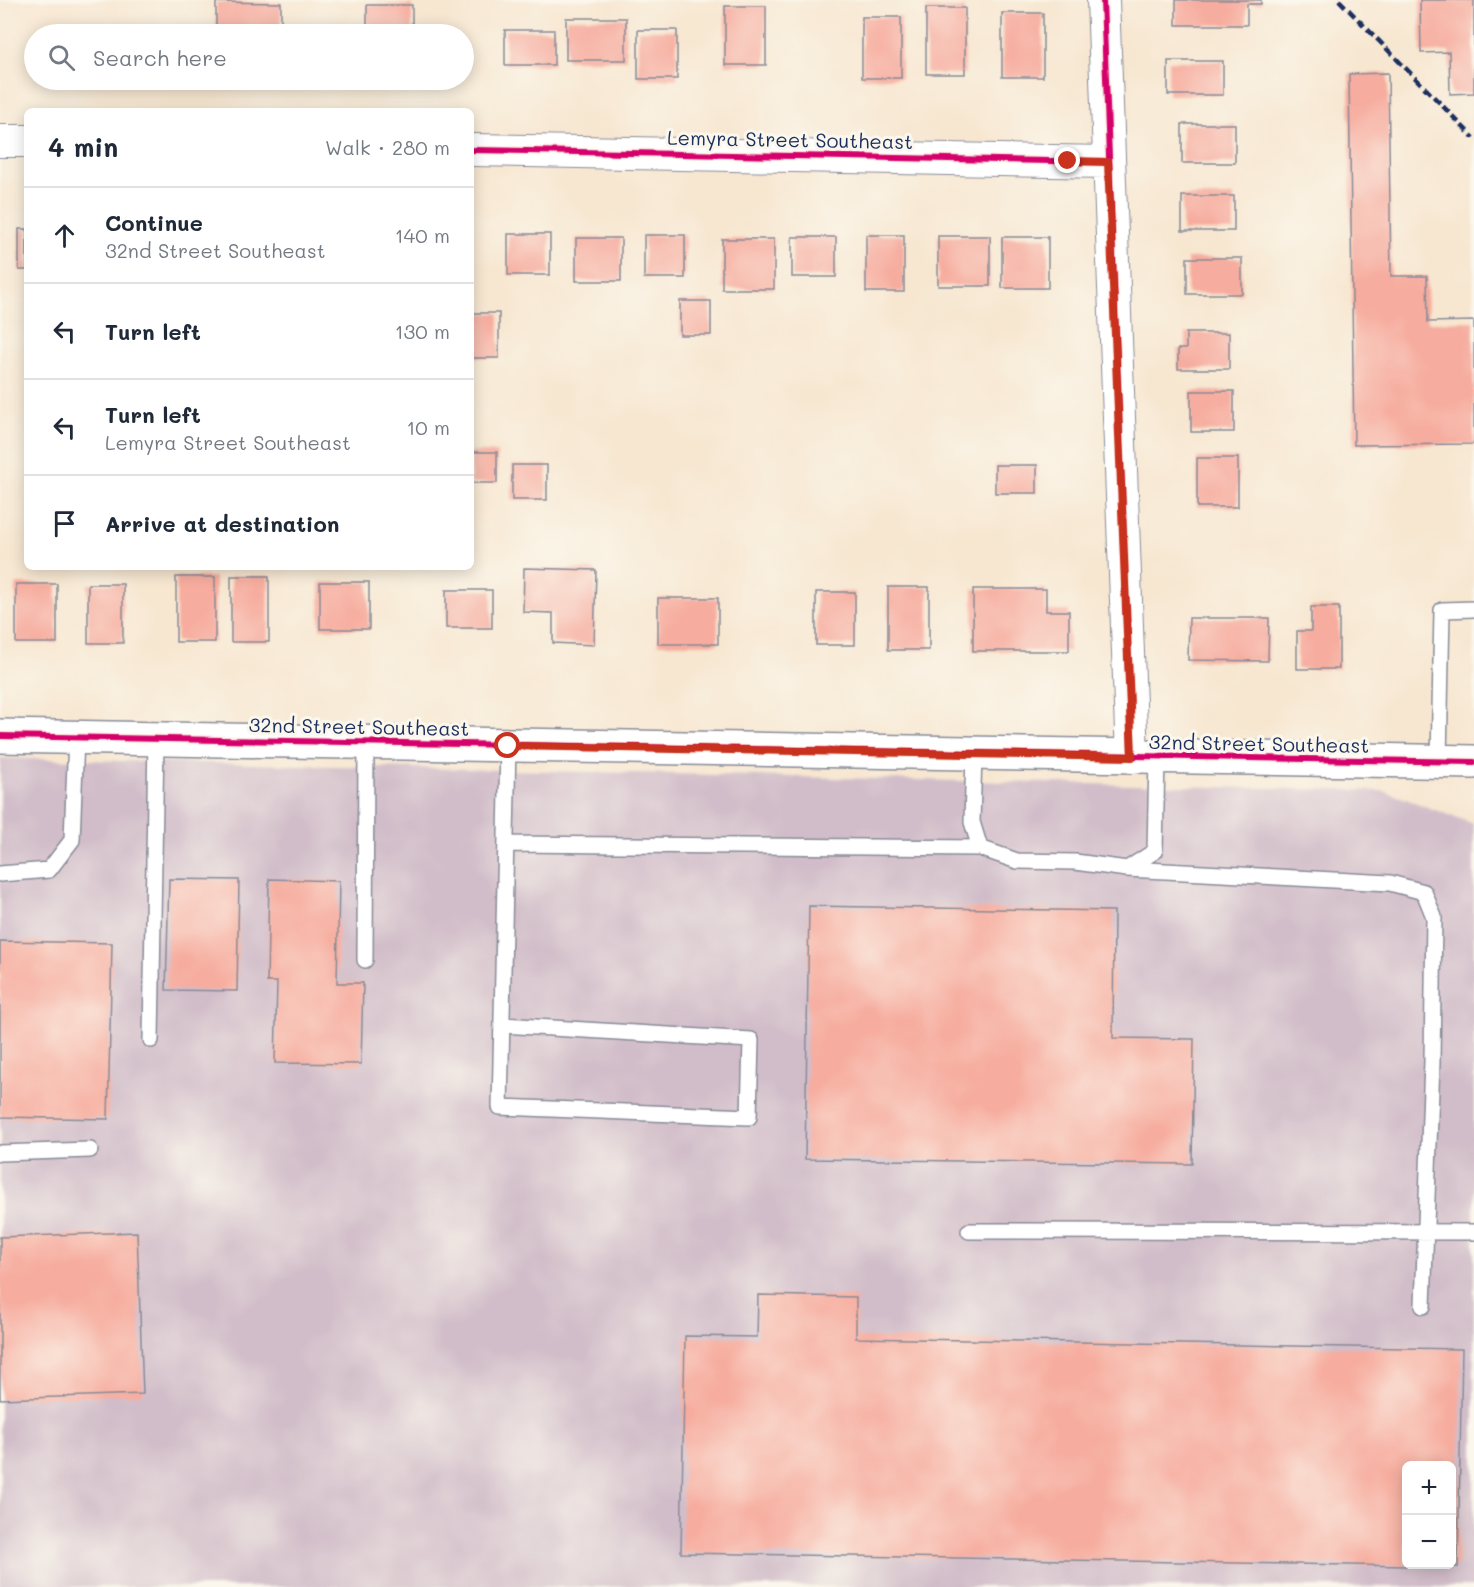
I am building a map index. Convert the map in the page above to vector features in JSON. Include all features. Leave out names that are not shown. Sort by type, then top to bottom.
[{"type":"street","points":[[1102,0],[1108,162],[1144,758]]},
{"type":"street","points":[[0,141],[24,141]]},
{"type":"street","name":"Lemyra Street Southeast","points":[[474,150],[1108,162]]},
{"type":"street","name":"32nd Street Southeast","points":[[0,736],[1144,758],[1474,762]]},
{"type":"lane","points":[[1439,761],[1442,610],[1474,609]]},
{"type":"lane","points":[[0,874],[49,870],[72,840],[76,738]]},
{"type":"lane","points":[[151,1040],[156,739]]},
{"type":"lane","points":[[365,960],[366,743]]},
{"type":"lane","points":[[502,1025],[751,1040],[749,1117],[500,1107],[508,746]]},
{"type":"lane","points":[[974,754],[972,822],[980,848]]},
{"type":"lane","points":[[1127,869],[1155,851],[1144,758]]},
{"type":"lane","points":[[506,844],[980,848],[1017,861],[1075,862],[1127,869],[1389,883],[1424,892],[1434,917],[1424,1306]]},
{"type":"lane","points":[[0,1153],[90,1150]]},
{"type":"lane","points":[[969,1231],[1474,1232]]},
{"type":"shaded area","points":[[0,758],[1384,791],[1474,824],[1474,1587],[0,1587]]},
{"type":"building","points":[[1176,0],[1261,0],[1261,4],[1247,4],[1247,25],[1176,25]]},
{"type":"building","points":[[1420,0],[1474,0],[1474,93],[1450,94],[1449,52],[1421,53]]},
{"type":"building","points":[[216,2],[281,3],[281,24],[216,24]]},
{"type":"building","points":[[367,5],[412,5],[412,24],[367,24]]},
{"type":"building","points":[[725,6],[766,6],[766,65],[725,65]]},
{"type":"building","points":[[926,8],[965,8],[965,74],[926,74]]},
{"type":"building","points":[[1002,13],[1043,13],[1043,77],[1002,77]]},
{"type":"building","points":[[862,17],[901,17],[901,78],[862,78]]},
{"type":"building","points":[[566,18],[626,18],[626,60],[566,60]]},
{"type":"building","points":[[505,30],[554,30],[554,65],[505,65]]},
{"type":"building","points":[[638,30],[677,30],[677,79],[638,79]]},
{"type":"building","points":[[1168,61],[1223,61],[1223,95],[1168,95]]},
{"type":"building","points":[[1388,73],[1391,276],[1427,276],[1428,322],[1474,321],[1474,444],[1354,445],[1349,74]]},
{"type":"building","points":[[1182,124],[1235,124],[1235,163],[1182,163]]},
{"type":"building","points":[[1182,196],[1234,196],[1234,231],[1182,231]]},
{"type":"building","points":[[19,229],[24,229],[24,270],[19,270]]},
{"type":"building","points":[[508,234],[550,234],[550,275],[508,275]]},
{"type":"building","points":[[644,235],[685,235],[685,278],[644,278]]},
{"type":"building","points":[[866,235],[904,235],[904,292],[866,292]]},
{"type":"building","points":[[938,236],[990,236],[990,286],[938,286]]},
{"type":"building","points":[[792,237],[836,237],[836,277],[792,277]]},
{"type":"building","points":[[1002,237],[1048,237],[1048,288],[1002,288]]},
{"type":"building","points":[[576,238],[621,238],[621,281],[576,281]]},
{"type":"building","points":[[722,239],[774,239],[774,289],[722,289]]},
{"type":"building","points":[[1187,258],[1242,258],[1242,294],[1187,294]]},
{"type":"building","points":[[680,301],[711,301],[711,335],[680,335]]},
{"type":"building","points":[[474,313],[499,313],[499,358],[474,358]]},
{"type":"building","points":[[1186,333],[1229,333],[1229,369],[1178,369],[1178,349],[1186,349]]},
{"type":"building","points":[[1191,391],[1234,391],[1234,432],[1191,432]]},
{"type":"building","points":[[474,452],[497,452],[497,483],[474,483]]},
{"type":"building","points":[[1197,458],[1238,458],[1238,507],[1197,507]]},
{"type":"building","points":[[512,465],[547,465],[547,500],[512,500]]},
{"type":"building","points":[[995,465],[1037,465],[1037,493],[995,493]]},
{"type":"building","points":[[524,568],[596,570],[594,645],[553,643],[553,613],[523,612]]},
{"type":"building","points":[[231,576],[269,576],[269,642],[231,642]]},
{"type":"building","points":[[176,577],[215,577],[215,642],[176,642]]},
{"type":"building","points":[[320,582],[369,582],[369,629],[320,629]]},
{"type":"building","points":[[16,584],[57,584],[57,643],[16,643]]},
{"type":"building","points":[[88,584],[123,584],[123,643],[88,643]]},
{"type":"building","points":[[888,587],[929,587],[929,650],[888,650]]},
{"type":"building","points":[[973,589],[1046,589],[1046,611],[1069,611],[1069,651],[973,651]]},
{"type":"building","points":[[446,590],[492,590],[492,628],[446,628]]},
{"type":"building","points":[[816,592],[855,592],[855,645],[816,645]]},
{"type":"building","points":[[658,598],[718,598],[718,644],[658,644]]},
{"type":"building","points":[[1311,607],[1339,607],[1339,669],[1297,669],[1297,631],[1311,631]]},
{"type":"building","points":[[1189,618],[1269,618],[1268,661],[1188,660]]},
{"type":"building","points":[[169,879],[239,880],[237,991],[166,990]]},
{"type":"building","points":[[269,879],[339,881],[337,983],[363,983],[361,1064],[275,1063],[277,982],[267,982]]},
{"type":"building","points":[[809,906],[1114,911],[1113,1038],[1194,1039],[1192,1164],[805,1159]]},
{"type":"building","points":[[0,941],[112,943],[108,1119],[0,1117]]},
{"type":"building","points":[[137,1232],[143,1394],[0,1399],[0,1237]]},
{"type":"building","points":[[758,1295],[856,1297],[856,1338],[1462,1349],[1458,1567],[1456,1567],[1456,1461],[1402,1461],[1402,1566],[681,1553],[685,1336],[757,1337]]},
{"type":"railway","points":[[1339,0],[1474,138]]},
{"type":"cycle path","points":[[1103,0],[1132,757]]},
{"type":"cycle path","points":[[474,150],[1108,162]]},
{"type":"cycle path","points":[[0,736],[1474,762]]},
{"type":"route","points":[[508,746],[1132,757],[1108,162],[1068,161]]}]
